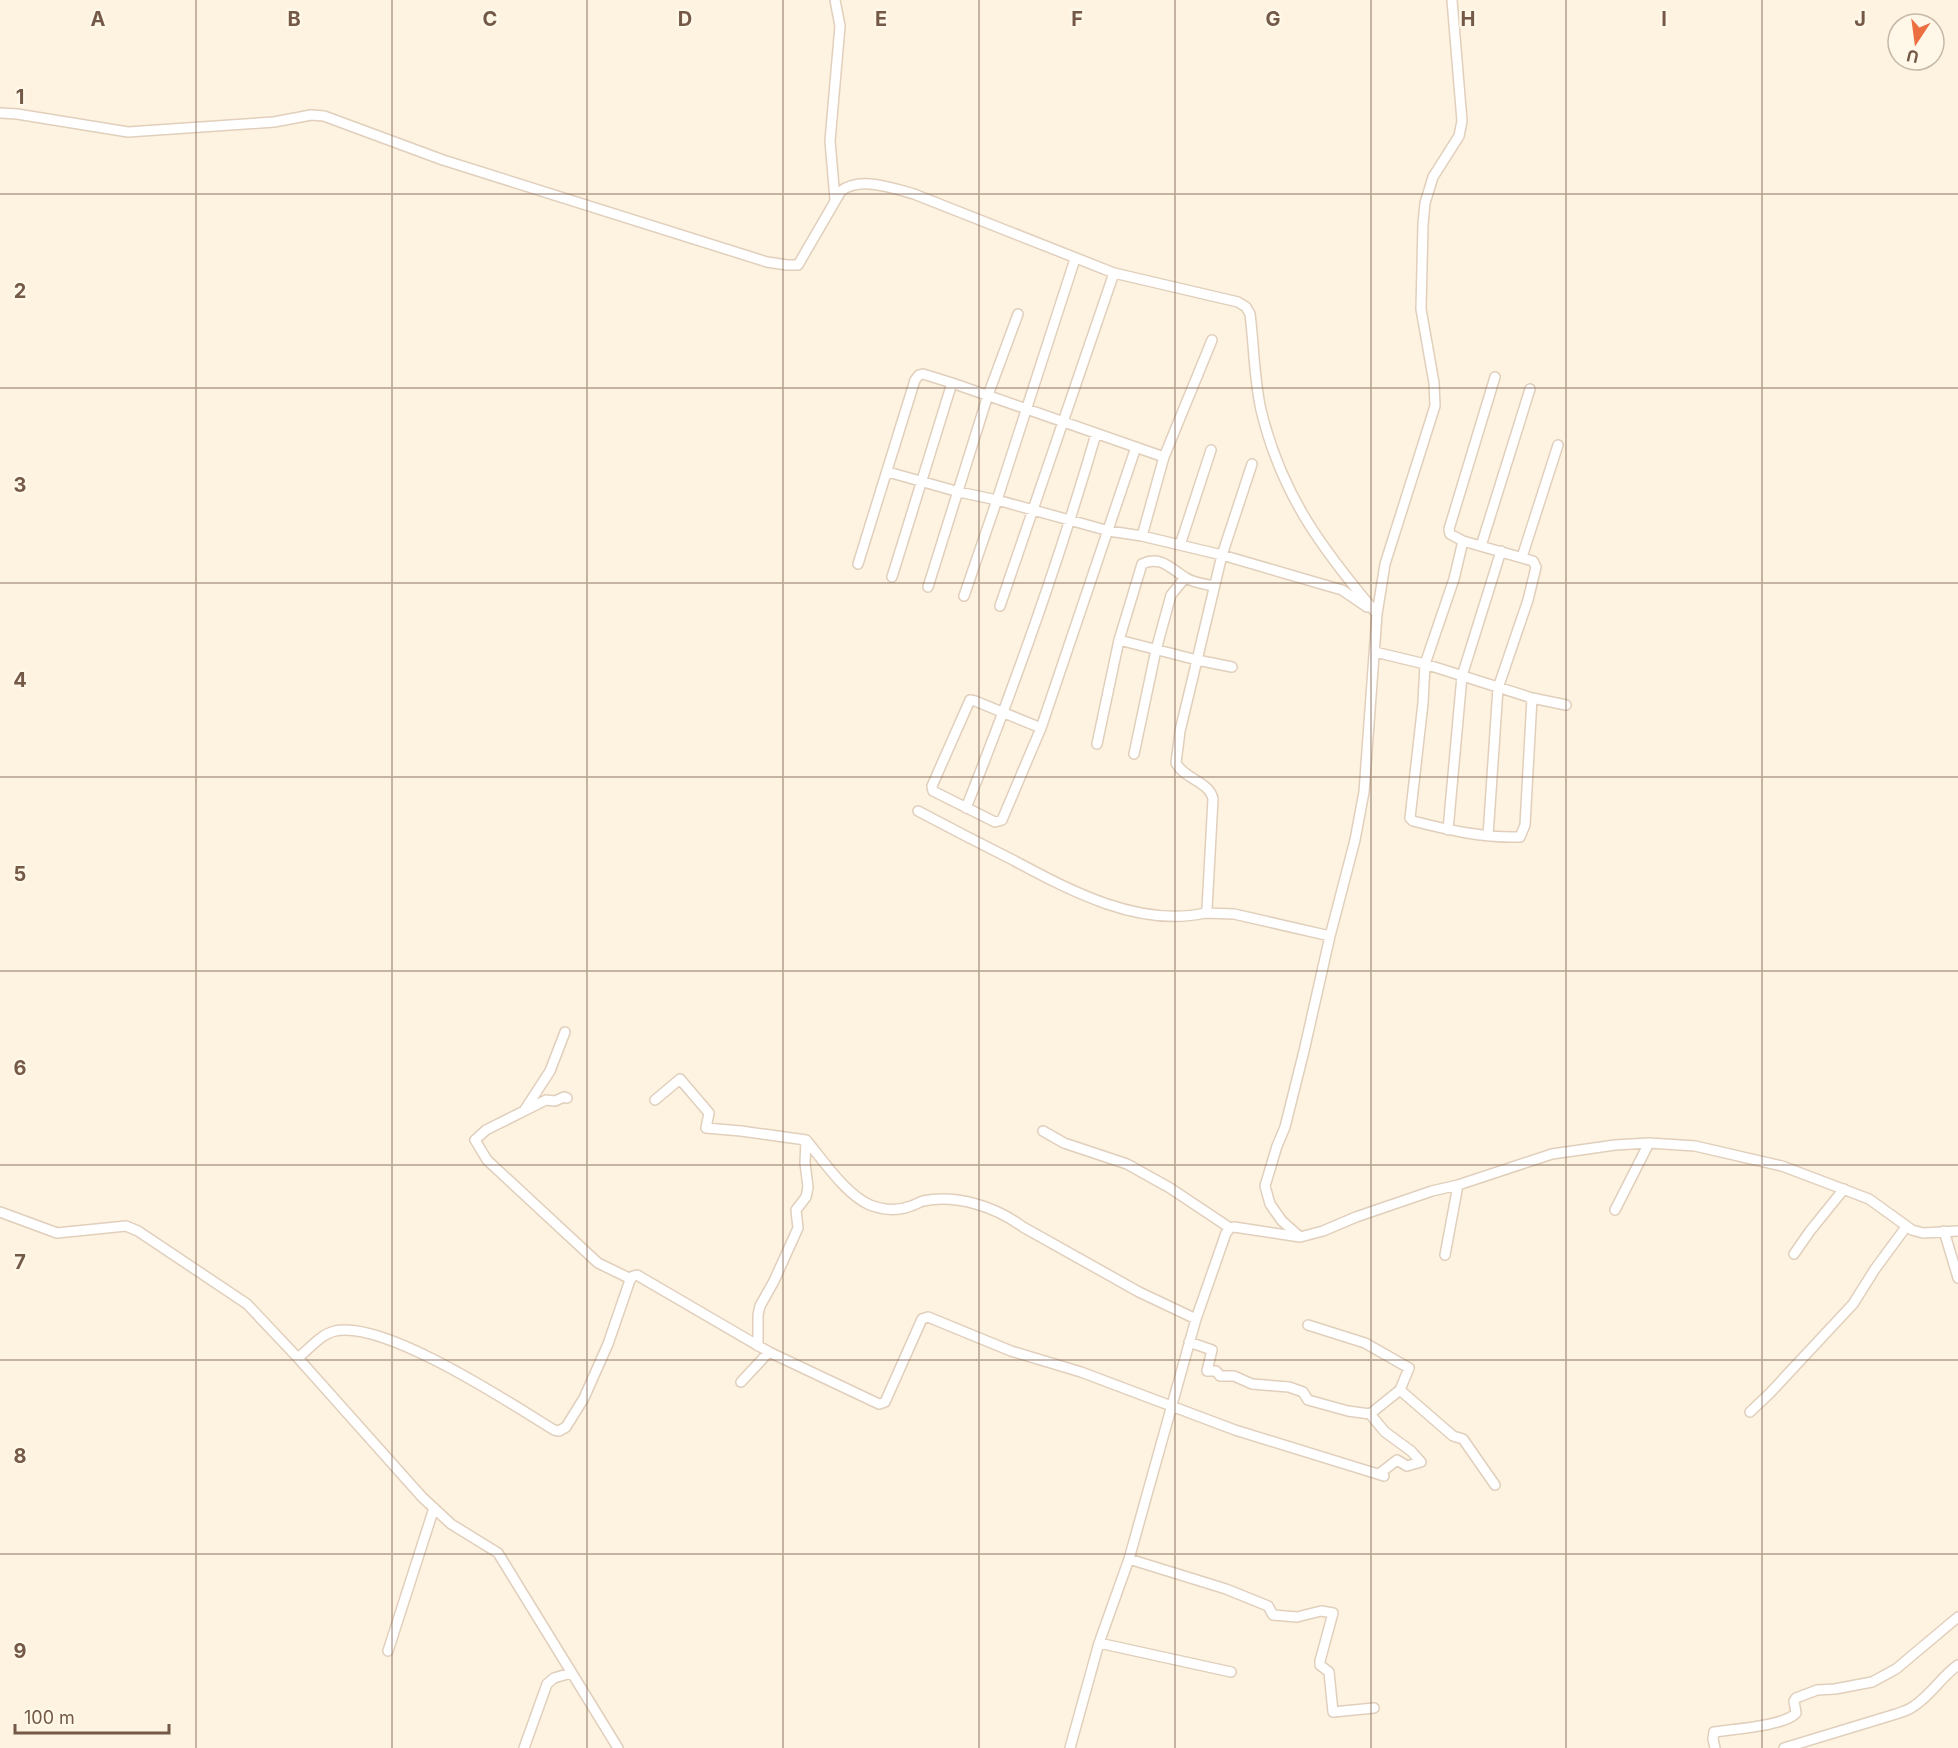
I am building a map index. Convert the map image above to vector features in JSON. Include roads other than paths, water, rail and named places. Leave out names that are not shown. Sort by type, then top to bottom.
[{"type":"street","points":[[835,0],[840,26],[830,141],[835,199]]},
{"type":"street","points":[[1300,1237],[1282,1221],[1270,1204],[1265,1186],[1285,1127],[1355,840],[1364,792],[1377,614],[1385,564],[1435,406],[1434,383],[1421,309],[1421,256],[1424,213],[1429,190],[1433,177],[1459,136],[1462,121],[1452,0]]},
{"type":"street","points":[[0,113],[128,132],[274,122],[311,115],[324,116],[443,160],[779,265],[798,265],[835,199],[846,187],[881,185],[914,194],[1114,273],[1238,302],[1246,307],[1250,314],[1260,407],[1286,483],[1300,510],[1334,563],[1377,614]]},
{"type":"street","points":[[964,596],[1028,410],[1076,259]]},
{"type":"street","points":[[1000,606],[1114,273]]},
{"type":"street","points":[[928,586],[988,395],[1018,315]]},
{"type":"street","points":[[1142,536],[1164,457],[1212,340]]},
{"type":"street","points":[[858,564],[915,380],[919,375],[923,374],[988,395],[1062,423],[1164,457]]},
{"type":"street","points":[[1488,836],[1498,688],[1528,600],[1536,567],[1533,561],[1463,541],[1450,534],[1449,529],[1495,377]]},
{"type":"street","points":[[892,577],[952,383]]},
{"type":"street","points":[[1481,546],[1530,389]]},
{"type":"street","points":[[966,808],[1004,713],[1071,520],[1096,434]]},
{"type":"street","points":[[1522,557],[1558,445]]},
{"type":"street","points":[[1041,728],[970,700],[933,786],[933,791],[995,822],[1000,822],[1041,728],[1136,447]]},
{"type":"street","points":[[1180,545],[1211,450]]},
{"type":"street","points":[[1205,914],[1213,799],[1208,788],[1183,772],[1176,763],[1180,731],[1222,555],[1252,464]]},
{"type":"street","points":[[888,472],[1109,531],[1142,536],[1222,555],[1341,590],[1377,614]]},
{"type":"street","points":[[1463,541],[1454,579],[1425,664],[1423,703],[1409,814],[1413,821],[1448,830],[1488,836],[1520,837],[1525,825],[1532,698]]},
{"type":"street","points":[[1448,830],[1462,676],[1501,551]]},
{"type":"street","points":[[1097,744],[1119,640],[1142,564],[1148,561],[1168,564],[1185,578],[1215,586]]},
{"type":"street","points":[[1134,754],[1156,650],[1171,595],[1185,578]]},
{"type":"street","points":[[1119,640],[1232,668]]},
{"type":"street","points":[[1375,652],[1425,664],[1532,698],[1566,705]]},
{"type":"street","points":[[918,811],[1063,887],[1105,904],[1147,915],[1234,914],[1330,936]]},
{"type":"street","points":[[524,1111],[550,1071],[565,1032]]},
{"type":"street","points":[[655,1100],[680,1079],[709,1113],[706,1128],[806,1140],[846,1187],[869,1204],[899,1210],[922,1201],[958,1200],[991,1209],[1009,1217],[1139,1292],[1196,1319]]},
{"type":"street","points":[[567,1098],[546,1100],[480,1134],[475,1140],[482,1154],[598,1263],[631,1279]]},
{"type":"street","points":[[1043,1131],[1064,1143],[1127,1164],[1170,1188],[1230,1228],[1300,1237],[1323,1231],[1432,1191],[1458,1185],[1552,1154],[1649,1143],[1695,1146],[1782,1166],[1869,1199],[1906,1227],[1923,1233],[1958,1231]]},
{"type":"street","points":[[758,1346],[760,1306],[798,1227],[796,1210],[806,1197],[808,1187],[805,1163],[806,1140]]},
{"type":"street","points":[[1615,1210],[1649,1143]]},
{"type":"street","points":[[1445,1256],[1458,1185]]},
{"type":"street","points":[[1794,1254],[1844,1189]]},
{"type":"street","points":[[0,1212],[57,1233],[126,1226],[138,1231],[247,1305],[298,1358],[422,1497],[451,1524],[498,1553],[618,1748]]},
{"type":"street","points":[[1750,1412],[1852,1304],[1906,1227]]},
{"type":"street","points":[[1070,1748],[1099,1643],[1129,1558],[1196,1319],[1226,1233],[1230,1228]]},
{"type":"street","points":[[1944,1231],[1958,1278]]},
{"type":"street","points":[[298,1358],[324,1335],[334,1331],[366,1332],[416,1351],[488,1389],[559,1431],[566,1427],[599,1366],[631,1279],[637,1275],[769,1352],[876,1403],[882,1404],[922,1318],[928,1317],[1011,1351],[1081,1372],[1235,1430],[1382,1475],[1396,1460],[1407,1466],[1421,1462],[1411,1451],[1385,1432],[1370,1414]]},
{"type":"street","points":[[1189,1342],[1212,1350],[1207,1371],[1216,1371],[1220,1376],[1234,1377],[1252,1384],[1289,1387],[1303,1392],[1308,1400],[1348,1412],[1370,1414],[1400,1390],[1409,1368],[1365,1343],[1308,1325]]},
{"type":"street","points":[[741,1382],[769,1352]]},
{"type":"street","points":[[1400,1390],[1453,1436],[1463,1439],[1495,1485]]},
{"type":"street","points":[[388,1651],[434,1508]]},
{"type":"street","points":[[1129,1558],[1268,1606],[1273,1615],[1297,1617],[1321,1611],[1333,1613],[1320,1661],[1320,1665],[1329,1672],[1333,1712],[1374,1708]]},
{"type":"street","points":[[1715,1748],[1714,1732],[1757,1726],[1790,1718],[1796,1713],[1794,1701],[1796,1698],[1817,1690],[1872,1682],[1896,1669],[1958,1617]]},
{"type":"street","points":[[1099,1643],[1231,1672]]},
{"type":"street","points":[[1784,1748],[1913,1707],[1958,1665]]},
{"type":"street","points":[[525,1748],[547,1684],[554,1678],[571,1673]]}]
